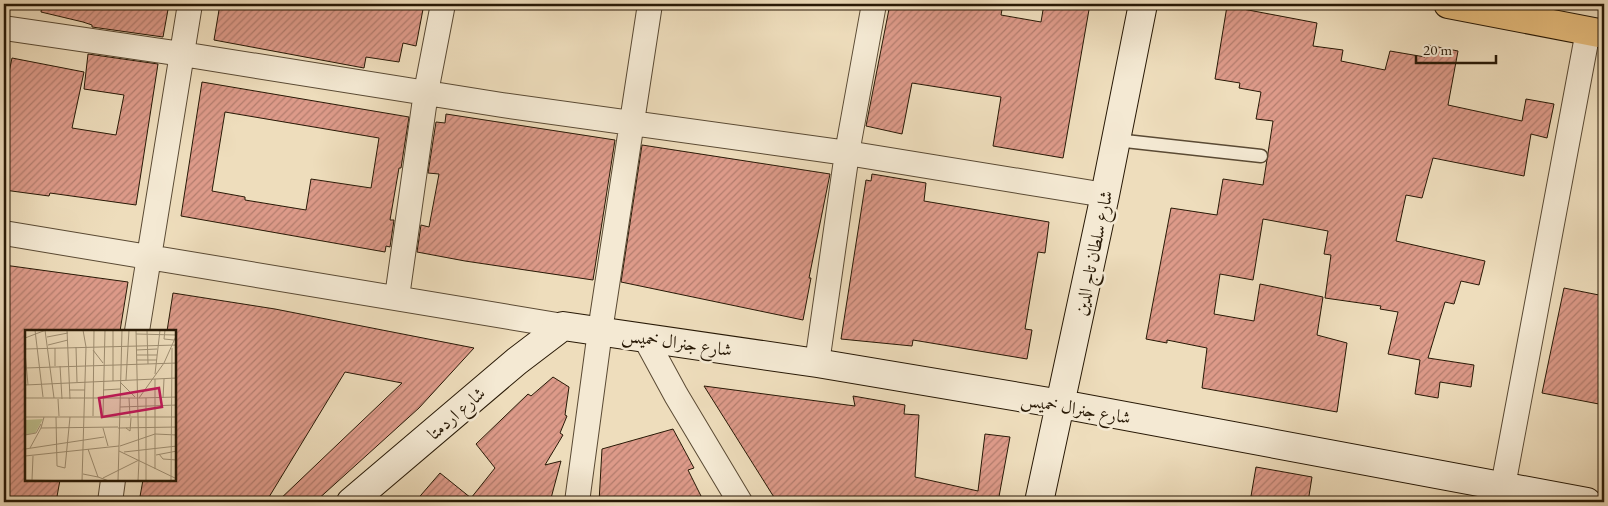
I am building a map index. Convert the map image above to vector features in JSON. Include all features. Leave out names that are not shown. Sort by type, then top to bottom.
[{"type":"highway","points":[[1448,4],[1596,32]]},
{"type":"main road","name":"شارع سلطان تاج الدين","points":[[1039,502],[1105,195],[1143,4]]},
{"type":"main road","name":"شارع جنرال خميس","points":[[563,326],[817,363],[1061,404],[1501,495],[1587,502]]},
{"type":"main road","name":"شارع اردمتا","points":[[351,502],[517,361],[563,326]]},
{"type":"street","points":[[137,330],[190,4]]},
{"type":"street","points":[[397,297],[426,92],[443,4]]},
{"type":"street","points":[[578,502],[600,331],[650,4]]},
{"type":"street","points":[[817,363],[848,154],[874,4]]},
{"type":"street","points":[[4,28],[848,154],[1105,195]]},
{"type":"street","points":[[1501,495],[1596,32]]},
{"type":"street","points":[[4,232],[563,326]]},
{"type":"street","points":[[645,338],[676,395],[740,502]]},
{"type":"street","points":[[110,502],[113,481]]},
{"type":"lane","points":[[1116,140],[1261,156]]},
{"type":"building","points":[[42,4],[169,4],[163,37],[92,27],[92,25],[83,22],[41,12]]},
{"type":"building","points":[[220,4],[424,4],[416,46],[403,43],[399,62],[366,57],[364,68],[214,40]]},
{"type":"building","points":[[890,4],[1003,4],[1001,15],[1041,22],[1044,4],[1090,4],[1063,158],[993,146],[1001,97],[912,83],[902,134],[866,126]]},
{"type":"building","points":[[1227,6],[1317,23],[1313,46],[1343,50],[1341,61],[1385,70],[1390,51],[1425,57],[1428,45],[1458,51],[1448,105],[1522,121],[1526,99],[1554,104],[1547,138],[1531,134],[1524,176],[1433,158],[1422,198],[1406,195],[1396,241],[1485,261],[1479,285],[1461,281],[1454,304],[1445,302],[1428,358],[1474,365],[1471,387],[1440,382],[1438,398],[1415,394],[1420,360],[1388,354],[1398,312],[1380,309],[1381,306],[1325,298],[1331,255],[1324,254],[1328,231],[1263,219],[1253,280],[1220,274],[1214,314],[1254,321],[1260,284],[1323,297],[1317,335],[1347,343],[1337,412],[1202,388],[1207,348],[1167,340],[1167,343],[1146,339],[1171,208],[1217,215],[1223,179],[1263,185],[1273,121],[1256,119],[1261,92],[1239,88],[1240,83],[1215,79]]},
{"type":"building","points":[[88,54],[158,64],[136,205],[50,193],[49,196],[4,190],[4,96],[12,58],[84,72],[72,128],[116,135],[124,95],[84,89]]},
{"type":"building","points":[[202,82],[409,117],[390,220],[394,220],[390,247],[386,246],[385,252],[181,216]],"holes":[[[225,112],[379,138],[371,188],[311,179],[306,210],[245,200],[245,197],[212,191]]]},
{"type":"building","points":[[446,114],[615,140],[593,280],[417,252],[421,225],[429,227],[439,174],[428,173],[436,122],[445,123]]},
{"type":"building","points":[[642,145],[830,174],[809,278],[811,278],[803,320],[621,282]]},
{"type":"building","points":[[872,174],[926,183],[924,201],[1049,222],[1045,253],[1038,252],[1025,329],[1032,330],[1027,359],[913,340],[912,346],[841,339],[866,180],[871,181]]},
{"type":"building","points":[[4,265],[128,282],[120,330],[25,330],[25,481],[60,481],[56,502],[4,502]]},
{"type":"building","points":[[1564,288],[1604,296],[1604,405],[1542,393]]},
{"type":"building","points":[[173,293],[275,309],[474,348],[419,408],[315,502],[277,502],[402,383],[345,372],[266,502],[139,502],[143,481],[176,481],[176,330],[167,330]]},
{"type":"building","points":[[553,377],[569,387],[565,415],[567,416],[560,433],[563,435],[545,465],[561,461],[550,502],[415,502],[440,473],[471,498],[495,468],[476,444],[528,394],[531,396]]},
{"type":"building","points":[[704,386],[855,406],[853,396],[905,405],[904,414],[919,415],[915,477],[978,491],[985,434],[1010,437],[998,502],[777,502]]},
{"type":"building","points":[[673,429],[694,468],[688,470],[704,502],[599,502],[602,449]]},
{"type":"building","points":[[1256,467],[1312,477],[1308,502],[1250,502]]}]
